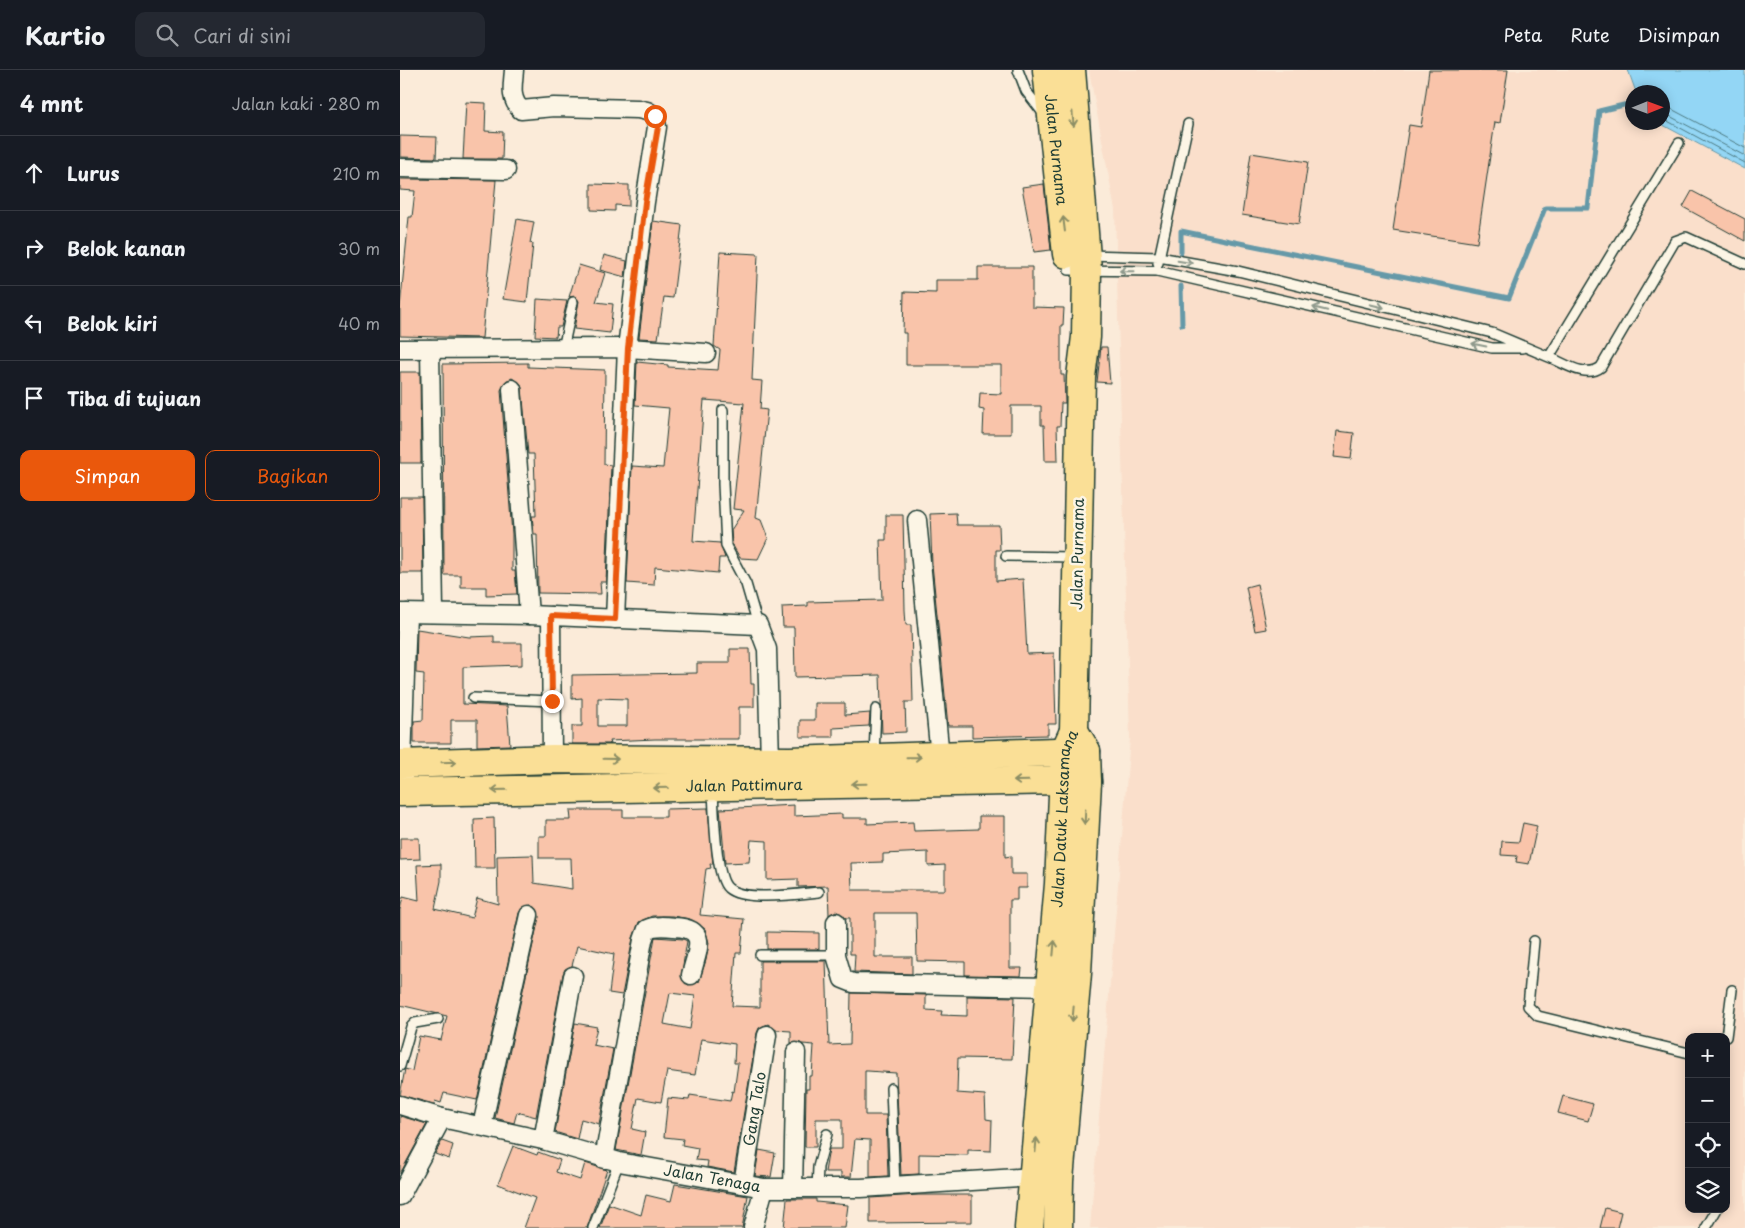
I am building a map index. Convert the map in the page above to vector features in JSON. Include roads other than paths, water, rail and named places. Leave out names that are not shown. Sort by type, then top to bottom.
[{"type":"main road","name":"Jalan Purnama","points":[[1047,70],[1052,123],[1077,262]]},
{"type":"main road","name":"Jalan Purnama","points":[[1070,70],[1077,262],[1073,325],[1081,377],[1075,744]]},
{"type":"main road","name":"Jalan Pattimura","points":[[401,764],[552,759],[770,761],[940,757],[1075,744]]},
{"type":"main road","name":"Jalan Datuk Laksamana","points":[[1058,1228],[1059,1180],[1077,973],[1075,744]]},
{"type":"main road","name":"Jalan Pattimura","points":[[402,792],[1075,781]]},
{"type":"main road","name":"Jalan Datuk Laksamana","points":[[1029,1228],[1060,884],[1075,781]]},
{"type":"street","points":[[514,70],[512,95],[514,104],[521,110],[554,107],[638,109],[647,111],[655,116],[658,127],[645,202],[628,348],[615,619]]},
{"type":"street","points":[[400,168],[506,170]]},
{"type":"street","points":[[400,349],[628,348],[706,354]]},
{"type":"street","points":[[430,349],[434,612]]},
{"type":"street","points":[[512,389],[529,615]]},
{"type":"street","points":[[917,520],[940,757]]},
{"type":"street","points":[[402,792],[404,613],[434,612],[758,624],[767,649],[770,761]]},
{"type":"street","points":[[551,616],[552,759]]},
{"type":"street","points":[[482,1126],[529,915]]},
{"type":"street","points":[[836,922],[836,955],[843,979],[853,983],[1050,987]]},
{"type":"street","points":[[612,1160],[643,940],[647,929],[660,926],[693,929],[697,934],[698,942],[691,976]]},
{"type":"street","points":[[543,1140],[573,976]]},
{"type":"street","name":"Gang Talo","points":[[743,1184],[767,1035]]},
{"type":"street","points":[[793,1188],[796,1052]]},
{"type":"street","name":"Jalan Tenaga","points":[[400,1105],[442,1118],[543,1140],[612,1160],[764,1188],[817,1189],[895,1186],[1034,1177]]},
{"type":"street","points":[[400,1196],[442,1118]]},
{"type":"street","points":[[753,1228],[764,1188]]},
{"type":"lane","points":[[1018,70],[1026,91],[1052,123]]},
{"type":"lane","points":[[1157,271],[1188,124]]},
{"type":"lane","points":[[1549,357],[1679,143]]},
{"type":"lane","points":[[1077,262],[1159,257],[1260,276],[1406,313],[1492,332],[1588,373],[1595,372],[1601,367],[1675,241],[1686,237],[1745,264]]},
{"type":"lane","points":[[1077,262],[1157,271],[1401,329],[1492,348],[1527,347]]},
{"type":"lane","points":[[1256,293],[1260,276]]},
{"type":"lane","points":[[563,348],[573,302]]},
{"type":"lane","points":[[1401,329],[1406,313]]},
{"type":"lane","points":[[723,410],[723,484],[726,546],[746,584],[758,624]]},
{"type":"lane","points":[[1006,556],[1079,558]]},
{"type":"lane","points":[[473,698],[552,701]]},
{"type":"lane","points":[[874,758],[876,709]]},
{"type":"lane","points":[[713,787],[715,838],[724,883],[729,890],[744,895],[819,892]]},
{"type":"lane","points":[[1534,941],[1528,1006],[1532,1012],[1538,1016],[1685,1052]]},
{"type":"lane","points":[[760,955],[836,955]]},
{"type":"lane","points":[[1727,1033],[1732,990]]},
{"type":"lane","points":[[400,1066],[411,1028],[416,1023],[438,1019]]},
{"type":"lane","points":[[890,1088],[895,1186]]},
{"type":"lane","points":[[817,1189],[818,1167],[827,1134]]},
{"type":"lane","points":[[593,1228],[612,1160]]},
{"type":"lane","points":[[1706,1228],[1715,1213]]},
{"type":"water","points":[[1628,70],[1745,70],[1745,169],[1670,128],[1670,85],[1633,85]]},
{"type":"waterway","points":[[1181,252],[1181,231],[1509,298],[1545,208],[1588,208],[1599,111],[1625,105]]},
{"type":"waterway","points":[[1181,286],[1182,325]]}]
